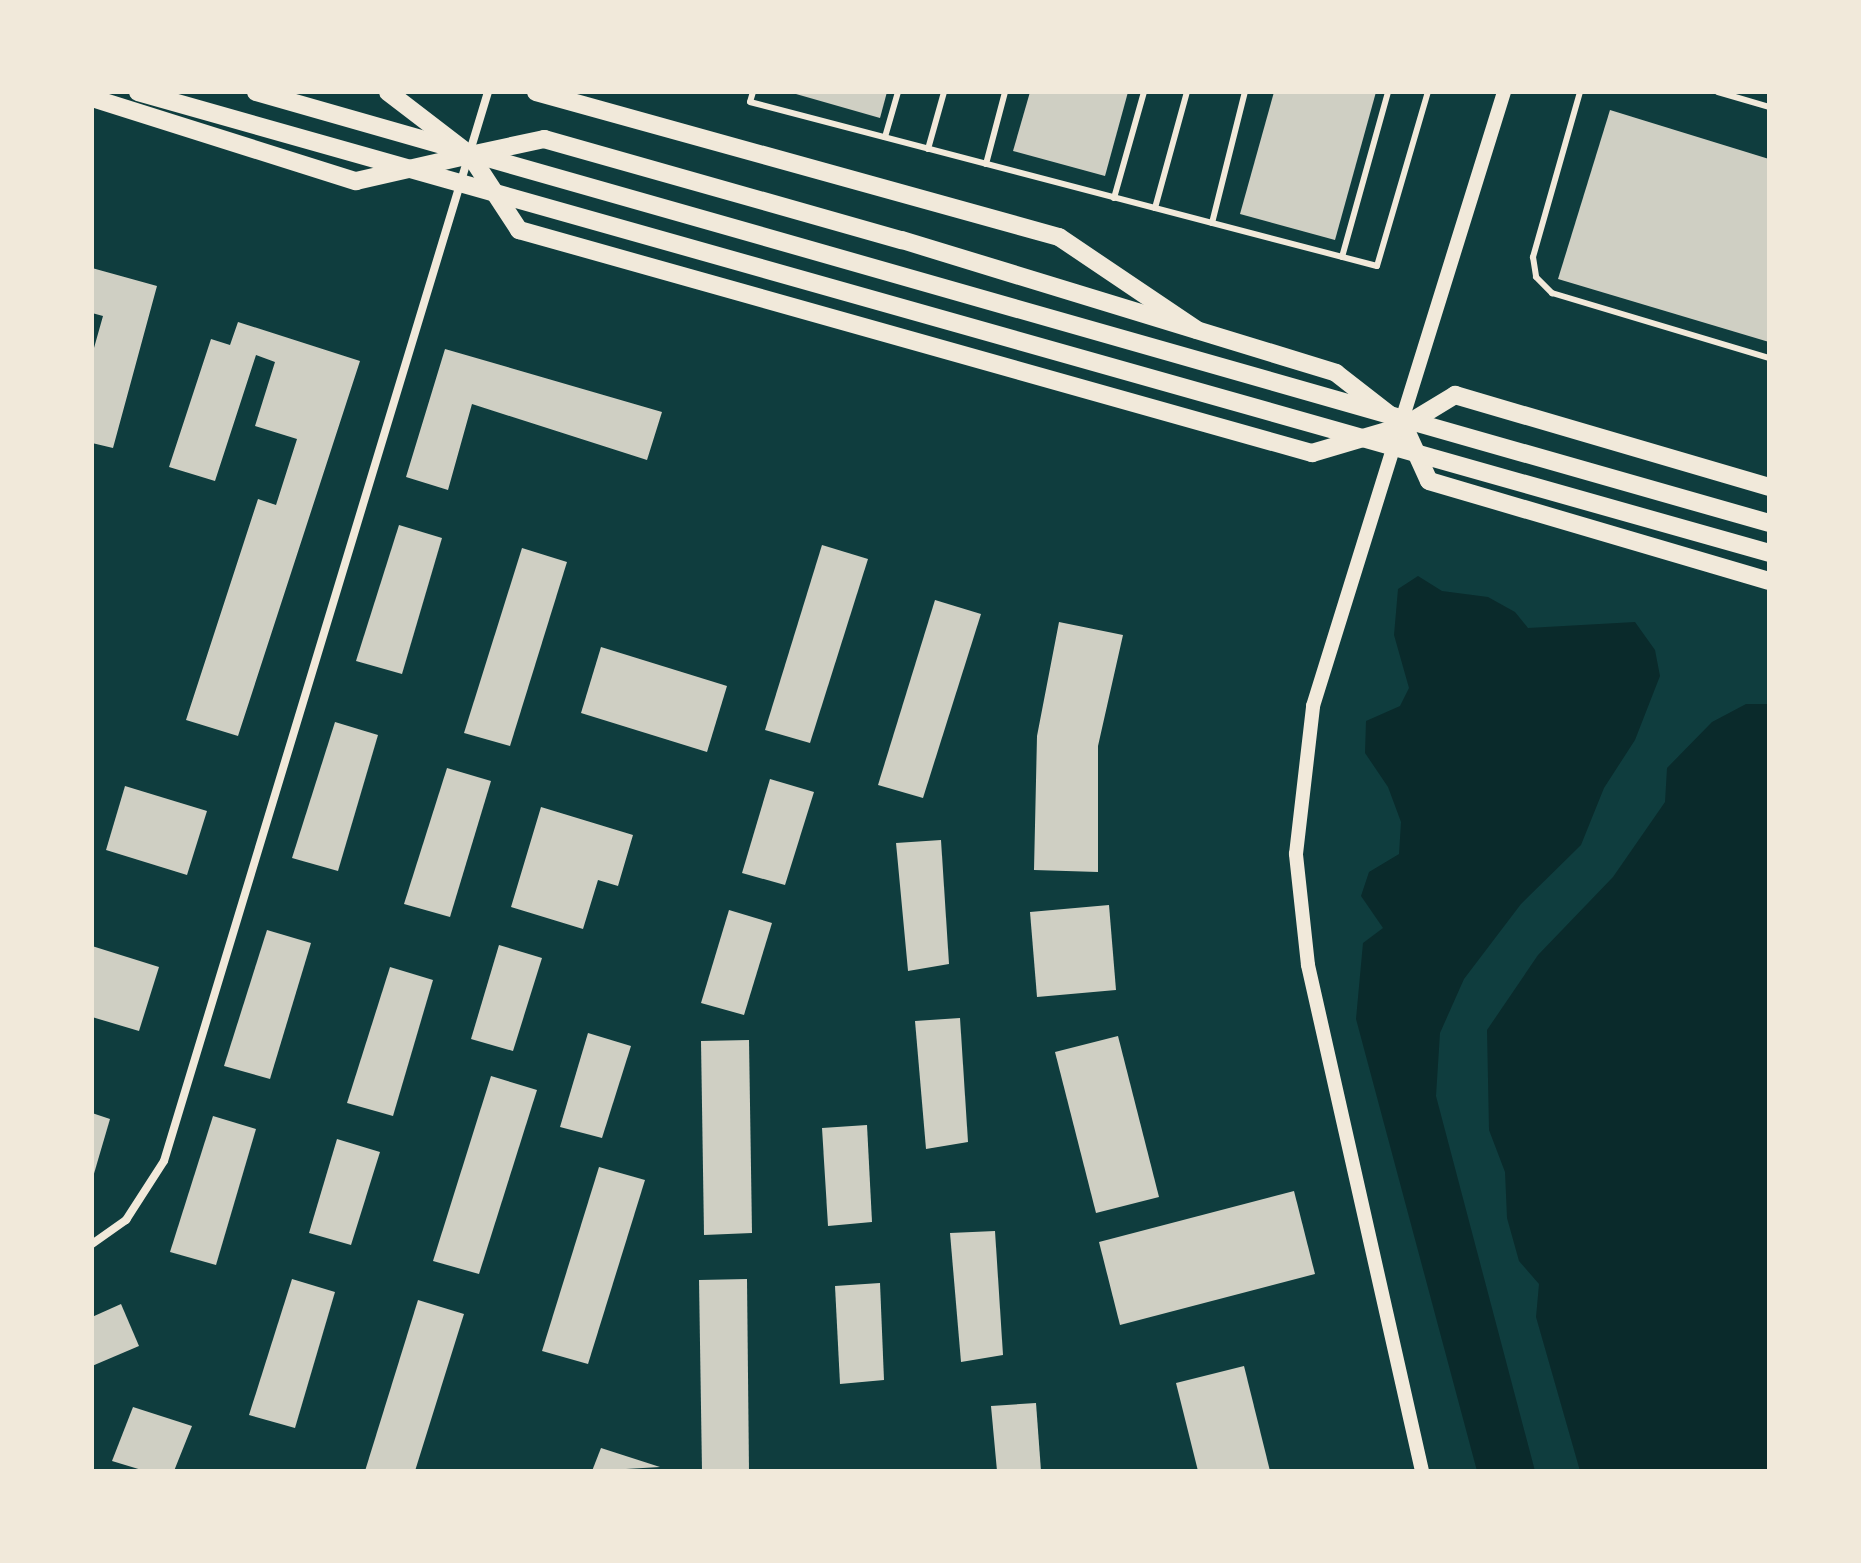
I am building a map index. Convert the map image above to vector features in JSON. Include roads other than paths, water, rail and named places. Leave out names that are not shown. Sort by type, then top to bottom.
[{"type":"main road","points":[[138,92],[1769,553]]},
{"type":"main road","points":[[256,92],[1769,523]]},
{"type":"main road","points":[[388,92],[470,155],[519,230],[687,280],[910,337],[1312,453],[1404,426],[1455,395],[1769,487]]},
{"type":"main road","points":[[536,92],[1059,237],[1197,330]]},
{"type":"main road","points":[[92,98],[356,181],[544,139],[1336,373],[1404,426],[1429,481],[1769,581]]},
{"type":"street","points":[[92,1244],[126,1220],[164,1161],[488,92]]},
{"type":"street","points":[[1422,1471],[1308,965],[1296,854],[1313,706],[1404,426],[1504,92]]},
{"type":"lane","points":[[753,92],[750,102],[1377,266],[1428,92]]},
{"type":"lane","points":[[885,137],[898,92]]},
{"type":"lane","points":[[928,149],[944,92]]},
{"type":"lane","points":[[986,164],[1005,92]]},
{"type":"lane","points":[[1114,198],[1144,92]]},
{"type":"lane","points":[[1155,208],[1187,92]]},
{"type":"lane","points":[[1212,223],[1245,92]]},
{"type":"lane","points":[[1342,257],[1388,92]]},
{"type":"lane","points":[[1580,92],[1533,257],[1536,277],[1552,293],[1769,358]]},
{"type":"lane","points":[[1718,92],[1769,107]]},
{"type":"water","points":[[1418,576],[1442,591],[1488,597],[1515,612],[1528,628],[1635,622],[1655,650],[1660,676],[1635,740],[1604,788],[1581,845],[1521,904],[1464,979],[1440,1033],[1436,1096],[1535,1471],[1477,1471],[1356,1019],[1363,943],[1383,928],[1361,896],[1369,872],[1399,854],[1401,822],[1388,787],[1365,753],[1366,721],[1400,706],[1409,688],[1394,635],[1398,589]]},
{"type":"water","points":[[1746,704],[1769,704],[1769,1471],[1580,1471],[1536,1317],[1539,1284],[1519,1261],[1507,1218],[1505,1172],[1489,1130],[1487,1030],[1538,955],[1613,877],[1665,802],[1667,768],[1712,722]]}]
